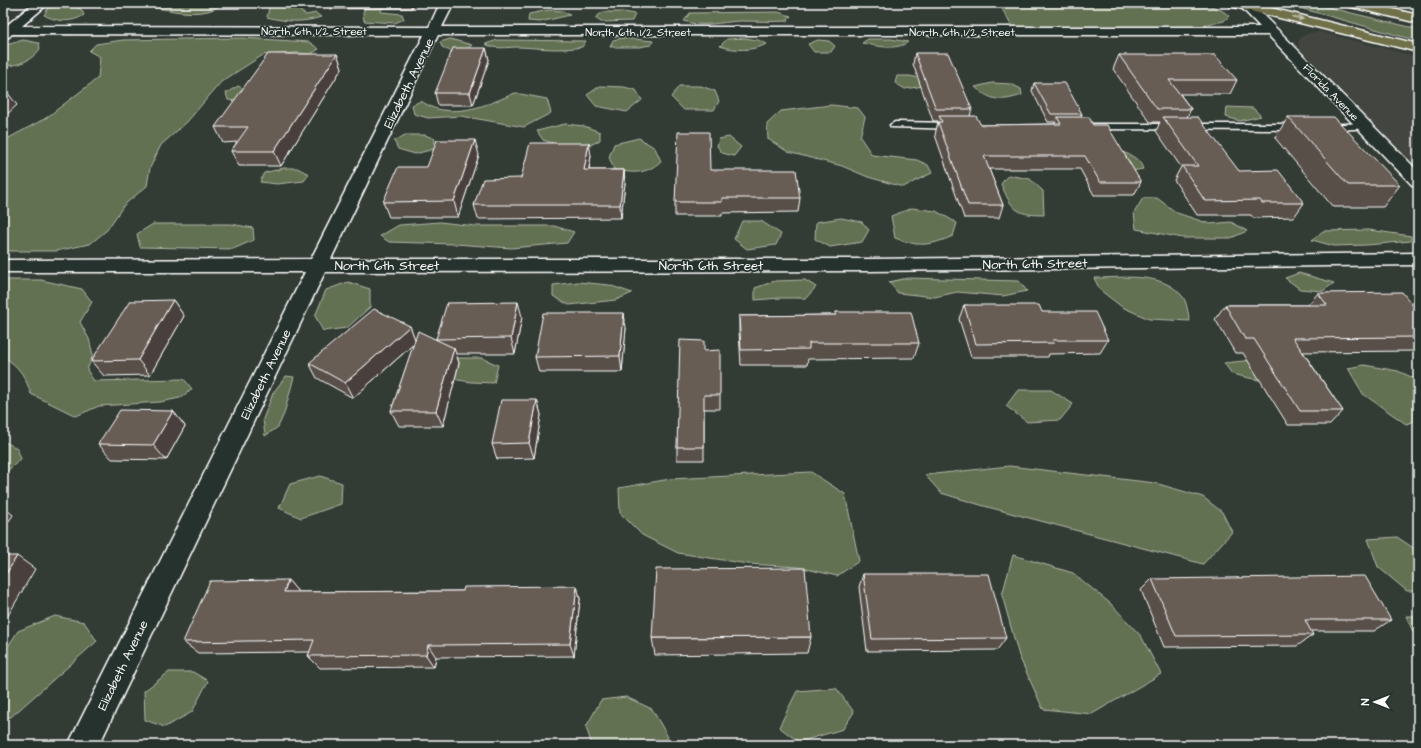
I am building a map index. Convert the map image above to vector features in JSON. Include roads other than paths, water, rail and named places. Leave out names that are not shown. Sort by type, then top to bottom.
[{"type":"main road","points":[[1352,3],[1418,19]]},
{"type":"main road","points":[[1242,4],[1418,48]]},
{"type":"street","points":[[5,32],[42,3]]},
{"type":"street","name":"Elizabeth Avenue","points":[[83,745],[447,3]]},
{"type":"street","name":"Florida Avenue","points":[[1242,4],[1272,31],[1418,181]]},
{"type":"street","name":"North 6th 1/2 Street","points":[[5,32],[1272,31]]},
{"type":"street","name":"North 6th Street","points":[[3,266],[854,265],[1418,259]]},
{"type":"lane","points":[[895,126],[966,126]]},
{"type":"lane","points":[[1078,127],[1312,128],[1364,126]]}]
